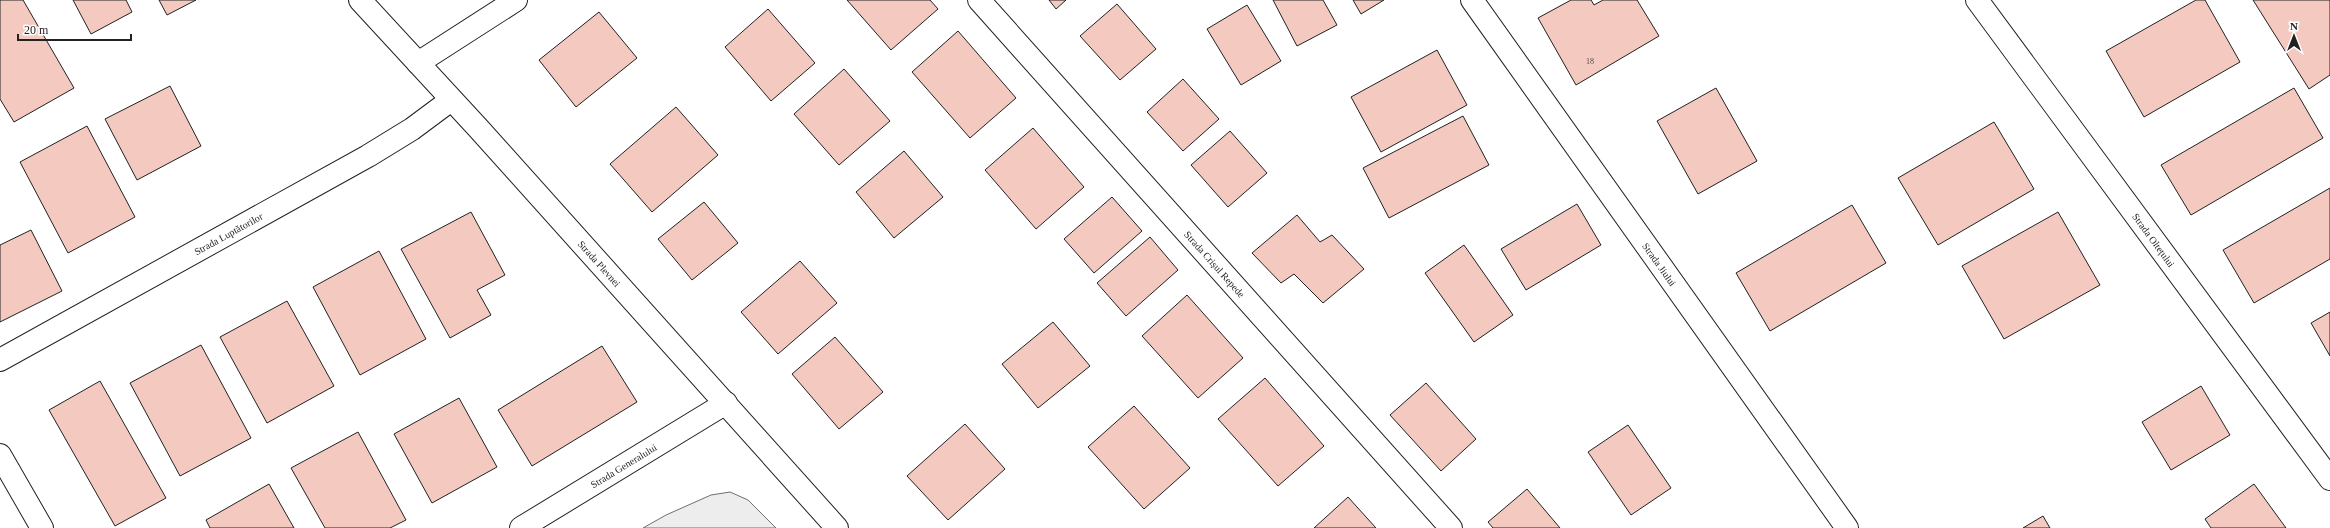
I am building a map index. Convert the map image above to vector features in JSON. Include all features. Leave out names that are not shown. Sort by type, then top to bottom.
[{"type":"street","name":"Strada Plevnei","points":[[360,0],[726,403],[837,528]]},
{"type":"street","points":[[418,63],[516,0]]},
{"type":"street","name":"Strada Crișul Repede","points":[[979,0],[1451,528]]},
{"type":"street","name":"Strada Jiului","points":[[1472,0],[1847,528]]},
{"type":"street","name":"Strada Oltețului","points":[[1977,0],[2330,479]]},
{"type":"street","name":"Strada Luptătorilor","points":[[0,360],[368,156],[412,129],[451,100]]},
{"type":"street","name":"Strada Generalului","points":[[521,528],[726,403]]},
{"type":"street","points":[[0,455],[42,528]]},
{"type":"shaded area","points":[[730,492],[748,500],[776,528],[643,528],[666,515],[711,495]]},
{"type":"building","points":[[0,0],[23,0],[74,88],[14,122],[0,99]]},
{"type":"building","points":[[73,0],[126,0],[132,12],[91,34]]},
{"type":"building","points":[[159,0],[196,0],[167,15]]},
{"type":"building","points":[[847,0],[930,0],[938,9],[891,50]]},
{"type":"building","points":[[1049,0],[1066,0],[1056,9]]},
{"type":"building","points":[[1273,0],[1323,0],[1337,25],[1297,46]]},
{"type":"building","points":[[1353,0],[1384,0],[1361,14]]},
{"type":"building","points":[[1571,0],[1591,0],[1594,5],[1603,0],[1637,0],[1659,36],[1576,85],[1538,18]]},
{"type":"building","points":[[2196,0],[2205,0],[2240,62],[2144,117],[2106,51]]},
{"type":"building","points":[[2253,0],[2330,0],[2330,75],[2309,89]]},
{"type":"building","points":[[1117,4],[1156,49],[1120,80],[1080,36]]},
{"type":"building","points":[[1247,5],[1281,61],[1241,85],[1207,29]]},
{"type":"building","points":[[768,9],[815,63],[771,101],[725,47]]},
{"type":"building","points":[[599,12],[637,58],[576,107],[539,60]]},
{"type":"building","points":[[958,31],[1016,98],[970,138],[912,72]]},
{"type":"building","points":[[1437,50],[1467,105],[1381,152],[1351,97]]},
{"type":"building","points":[[844,69],[890,121],[839,165],[794,114]]},
{"type":"building","points":[[1183,79],[1219,119],[1183,151],[1147,112]]},
{"type":"building","points":[[170,86],[201,146],[137,180],[105,119]]},
{"type":"building","points":[[1716,88],[1757,161],[1698,194],[1657,121]]},
{"type":"building","points":[[2294,88],[2323,138],[2191,215],[2161,165]]},
{"type":"building","points":[[676,107],[718,155],[652,212],[610,164]]},
{"type":"building","points":[[1463,116],[1489,165],[1389,218],[1363,168]]},
{"type":"building","points":[[1994,122],[2034,189],[1938,245],[1898,178]]},
{"type":"building","points":[[87,126],[135,217],[68,253],[20,162]]},
{"type":"building","points":[[1033,128],[1084,187],[1036,229],[985,170]]},
{"type":"building","points":[[1230,131],[1267,173],[1228,207],[1191,165]]},
{"type":"building","points":[[904,151],[943,197],[894,238],[856,192]]},
{"type":"building","points":[[2330,188],[2330,259],[2254,303],[2223,250]]},
{"type":"building","points":[[1112,197],[1142,231],[1094,273],[1064,239]]},
{"type":"building","points":[[704,202],[738,243],[692,280],[658,239]]},
{"type":"building","points":[[1577,204],[1601,245],[1526,290],[1501,249]]},
{"type":"building","points":[[1852,205],[1886,263],[1770,331],[1736,273]]},
{"type":"building","points":[[471,212],[505,275],[477,290],[491,315],[450,338],[401,249]]},
{"type":"building","points":[[2058,212],[2100,285],[2004,339],[1962,266]]},
{"type":"building","points":[[1297,215],[1320,242],[1332,235],[1364,269],[1323,303],[1294,274],[1281,283],[1252,253]]},
{"type":"building","points":[[31,230],[62,291],[0,322],[0,245]]},
{"type":"building","points":[[1150,237],[1178,270],[1126,316],[1097,283]]},
{"type":"building","points":[[1464,245],[1513,315],[1474,342],[1425,273]]},
{"type":"building","points":[[379,251],[426,339],[360,375],[313,287]]},
{"type":"building","points":[[800,261],[837,303],[778,354],[741,312]]},
{"type":"building","points":[[1187,295],[1243,358],[1198,398],[1142,336]]},
{"type":"building","points":[[287,301],[334,386],[267,423],[220,337]]},
{"type":"building","points":[[2330,312],[2330,356],[2311,323]]},
{"type":"building","points":[[1053,322],[1090,366],[1038,408],[1002,364]]},
{"type":"building","points":[[835,337],[883,392],[839,429],[792,374]]},
{"type":"building","points":[[201,345],[251,438],[180,476],[130,383]]},
{"type":"building","points":[[602,346],[637,402],[532,466],[498,410]]},
{"type":"building","points":[[1265,378],[1324,446],[1278,486],[1218,419]]},
{"type":"building","points":[[100,381],[166,498],[115,526],[49,410]]},
{"type":"building","points":[[1426,383],[1476,439],[1441,471],[1390,415]]},
{"type":"building","points":[[2201,386],[2230,435],[2171,470],[2142,422]]},
{"type":"building","points":[[459,398],[497,467],[432,503],[394,434]]},
{"type":"building","points":[[1134,406],[1190,468],[1144,509],[1088,447]]},
{"type":"building","points":[[965,424],[1005,469],[948,520],[907,476]]},
{"type":"building","points":[[1628,425],[1671,488],[1631,515],[1588,452]]},
{"type":"building","points":[[358,432],[406,520],[390,528],[325,528],[291,468]]},
{"type":"building","points":[[269,484],[294,528],[210,528],[206,520]]},
{"type":"building","points":[[2254,484],[2286,528],[2211,528],[2205,519]]},
{"type":"building","points":[[1527,489],[1560,528],[1493,528],[1488,522]]},
{"type":"building","points":[[1348,497],[1376,528],[1314,528]]},
{"type":"building","points":[[2043,516],[2050,528],[2023,528]]}]
